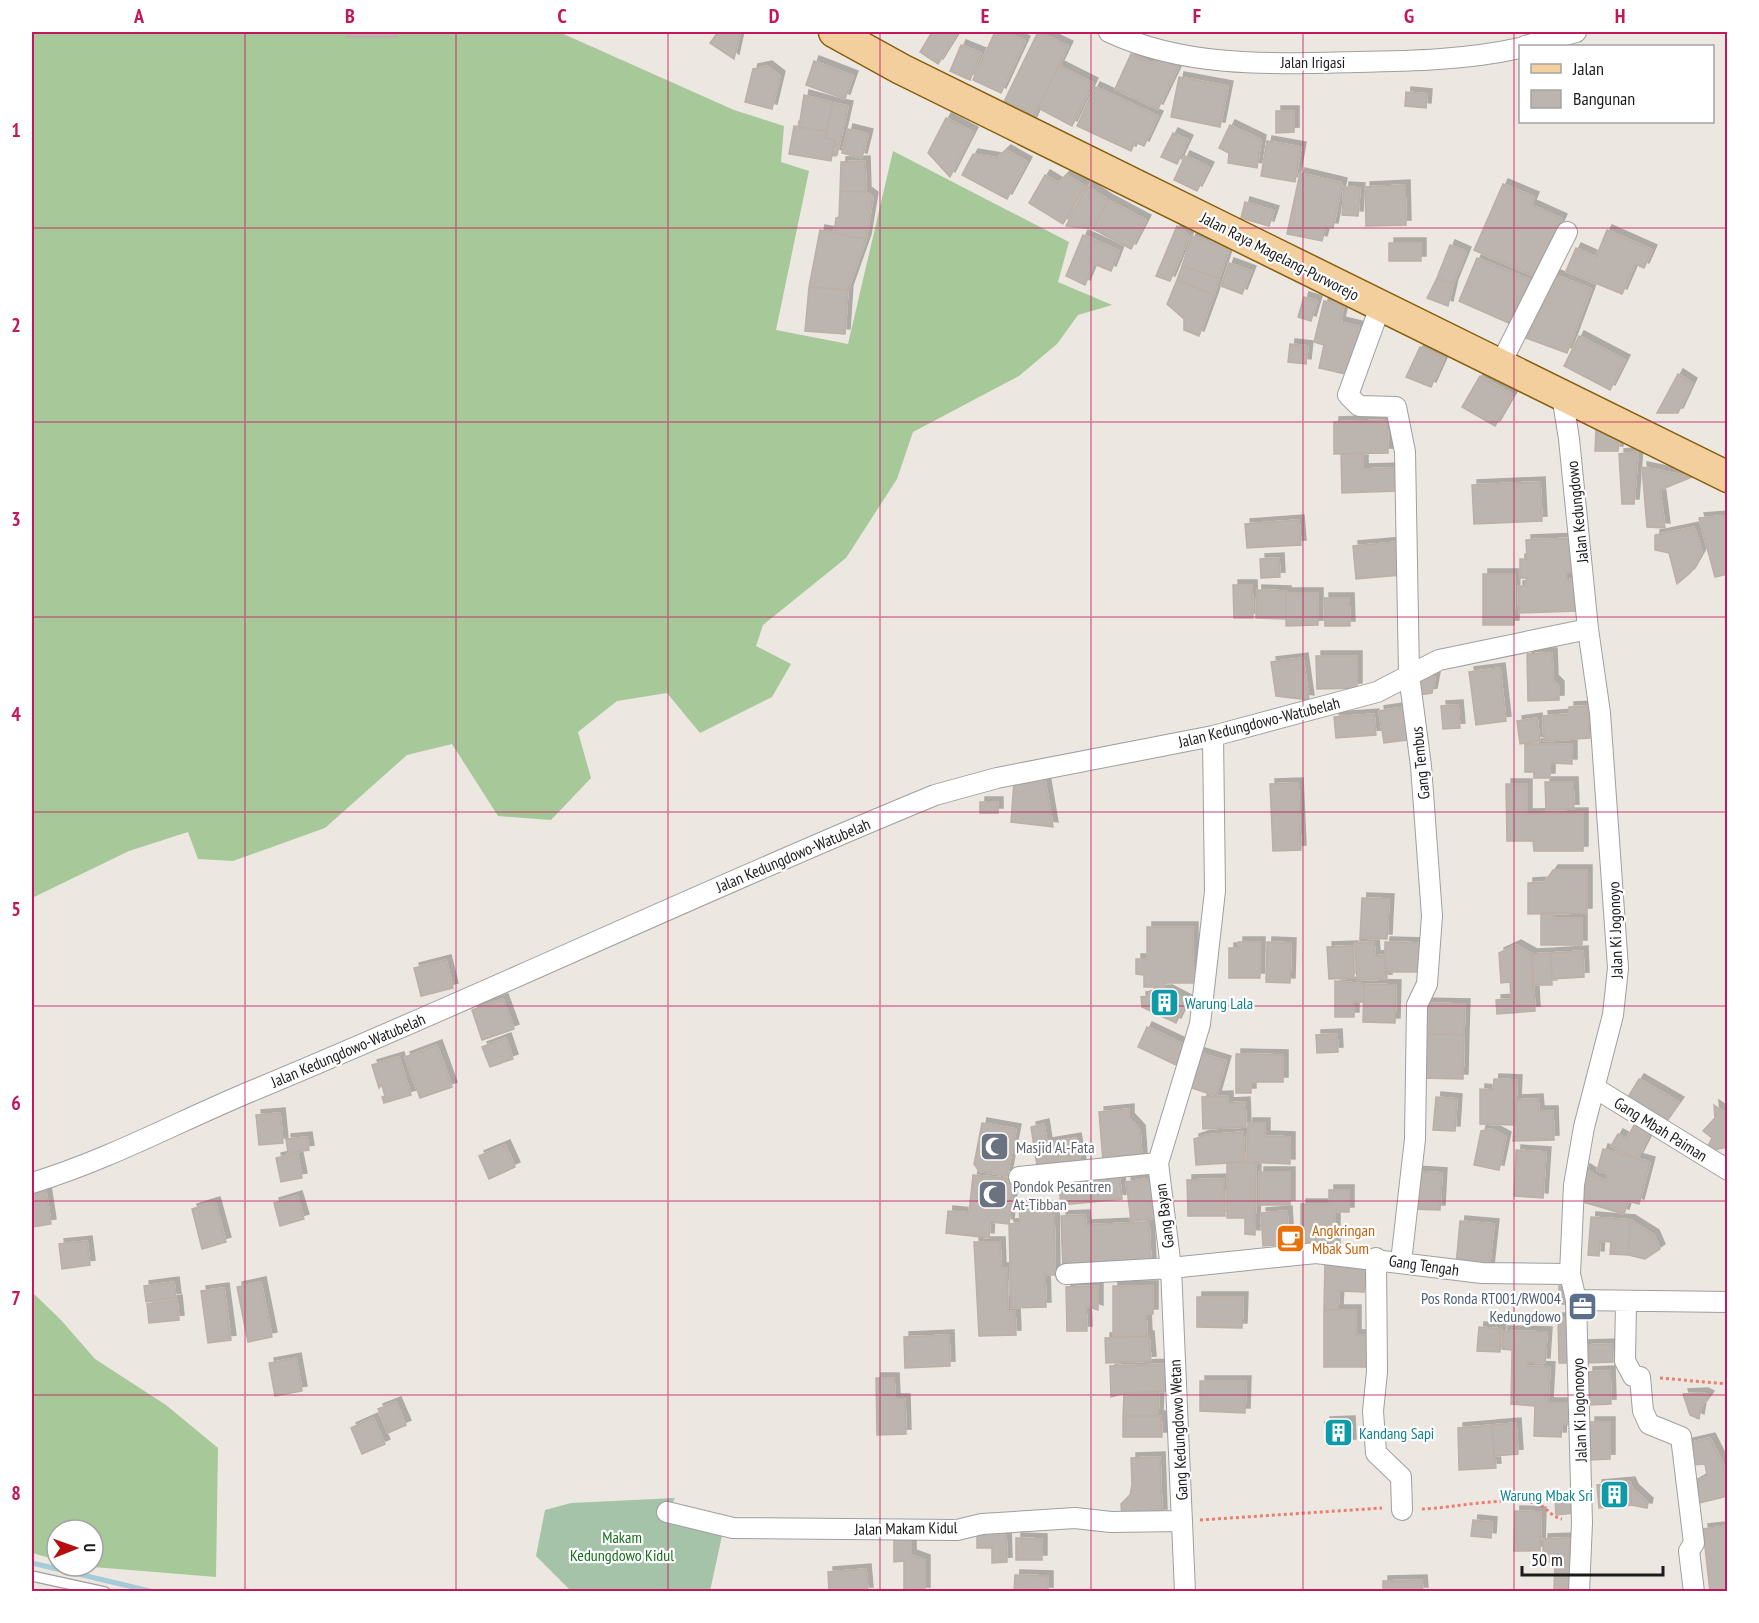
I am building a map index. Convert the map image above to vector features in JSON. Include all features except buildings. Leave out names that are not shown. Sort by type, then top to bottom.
[{"type":"main road","name":"Jalan Raya Magelang-Purworejo","points":[[834,32],[901,69],[1728,477]]},
{"type":"street","name":"Jalan Irigasi","points":[[1108,32],[1171,54],[1232,62],[1318,63],[1461,58],[1519,48]]},
{"type":"street","points":[[1530,45],[1576,32]]},
{"type":"street","points":[[1500,365],[1567,232]]},
{"type":"street","name":"Gang Tembus","points":[[1380,307],[1348,395],[1359,406],[1396,407],[1405,452],[1410,675],[1421,766],[1432,916],[1427,984],[1417,1005],[1415,1139],[1401,1262]]},
{"type":"street","name":"Jalan Kedungdowo","points":[[1562,395],[1569,439],[1588,629]]},
{"type":"street","name":"Jalan Kedungdowo-Watubelah","points":[[32,1183],[118,1151],[208,1109],[407,1026],[834,837],[935,795],[997,778],[1213,736],[1377,692],[1439,660],[1588,629]]},
{"type":"street","name":"Jalan Ki Jogonoyo","points":[[1576,1300],[1570,1274],[1574,1185],[1584,1127],[1613,1015],[1618,968],[1600,713],[1588,629]]},
{"type":"street","points":[[1018,1177],[1158,1163],[1200,1024],[1215,891],[1213,736]]},
{"type":"street","name":"Gang Mbah Paiman","points":[[1595,1088],[1728,1170]]},
{"type":"street","name":"Gang Bayan","points":[[1158,1163],[1171,1268]]},
{"type":"street","name":"Gang Tengah","points":[[1066,1274],[1171,1268],[1316,1253],[1376,1258],[1482,1273],[1570,1274]]},
{"type":"street","points":[[1376,1258],[1377,1372],[1373,1412],[1376,1453],[1401,1477],[1402,1510]]},
{"type":"street","name":"Gang Kedungdowo Wetan","points":[[1171,1268],[1185,1592]]},
{"type":"street","points":[[1576,1300],[1728,1302]]},
{"type":"street","name":"Jalan Ki Jogonooyo","points":[[1576,1300],[1582,1523],[1579,1592]]},
{"type":"street","points":[[1626,1301],[1625,1361],[1633,1376],[1640,1377],[1643,1411],[1649,1424],[1681,1437],[1694,1543],[1689,1551],[1694,1592]]},
{"type":"street","name":"Jalan Makam Kidul","points":[[667,1512],[733,1528],[957,1530],[982,1524],[1075,1518],[1111,1522],[1182,1521]]},
{"type":"lane","points":[[32,1576],[105,1592]]},
{"type":"path","points":[[1640,1377],[1728,1384]]},
{"type":"green space","points":[[32,32],[559,32],[734,110],[784,126],[781,162],[809,171],[776,330],[848,344],[893,151],[1069,242],[1058,282],[1112,305],[1078,315],[1057,344],[1019,376],[913,432],[897,479],[846,558],[763,625],[756,646],[791,664],[772,697],[700,733],[667,693],[617,701],[578,732],[591,778],[551,820],[498,816],[452,744],[407,755],[325,828],[233,861],[198,859],[188,832],[129,851],[32,898]]},
{"type":"green space","points":[[32,1292],[61,1320],[95,1359],[166,1405],[218,1448],[216,1577],[105,1568],[105,1518],[45,1518],[45,1557],[32,1553]]},
{"type":"green space","name":"Makam Kedungdowo Kidul","points":[[675,1498],[667,1512],[723,1531],[710,1591],[571,1591],[536,1556],[545,1510],[571,1503]]},
{"type":"waterway","points":[[32,1563],[154,1592]]},
{"type":"place","name":"Warung Lala","points":[[1164,1003]]},
{"type":"place","name":"Masjid Al-Fata","points":[[995,1147]]},
{"type":"place","name":"Pondok Pesantren At-Tibban","points":[[992,1195]]},
{"type":"place","name":"Angkringan Mbak Sum","points":[[1291,1239]]},
{"type":"place","name":"Pos Ronda RT001/RW004 Kedungdowo","points":[[1582,1307]]},
{"type":"place","name":"Kandang Sapi","points":[[1338,1433]]},
{"type":"place","name":"Warung Mbak Sri","points":[[1614,1495]]}]
